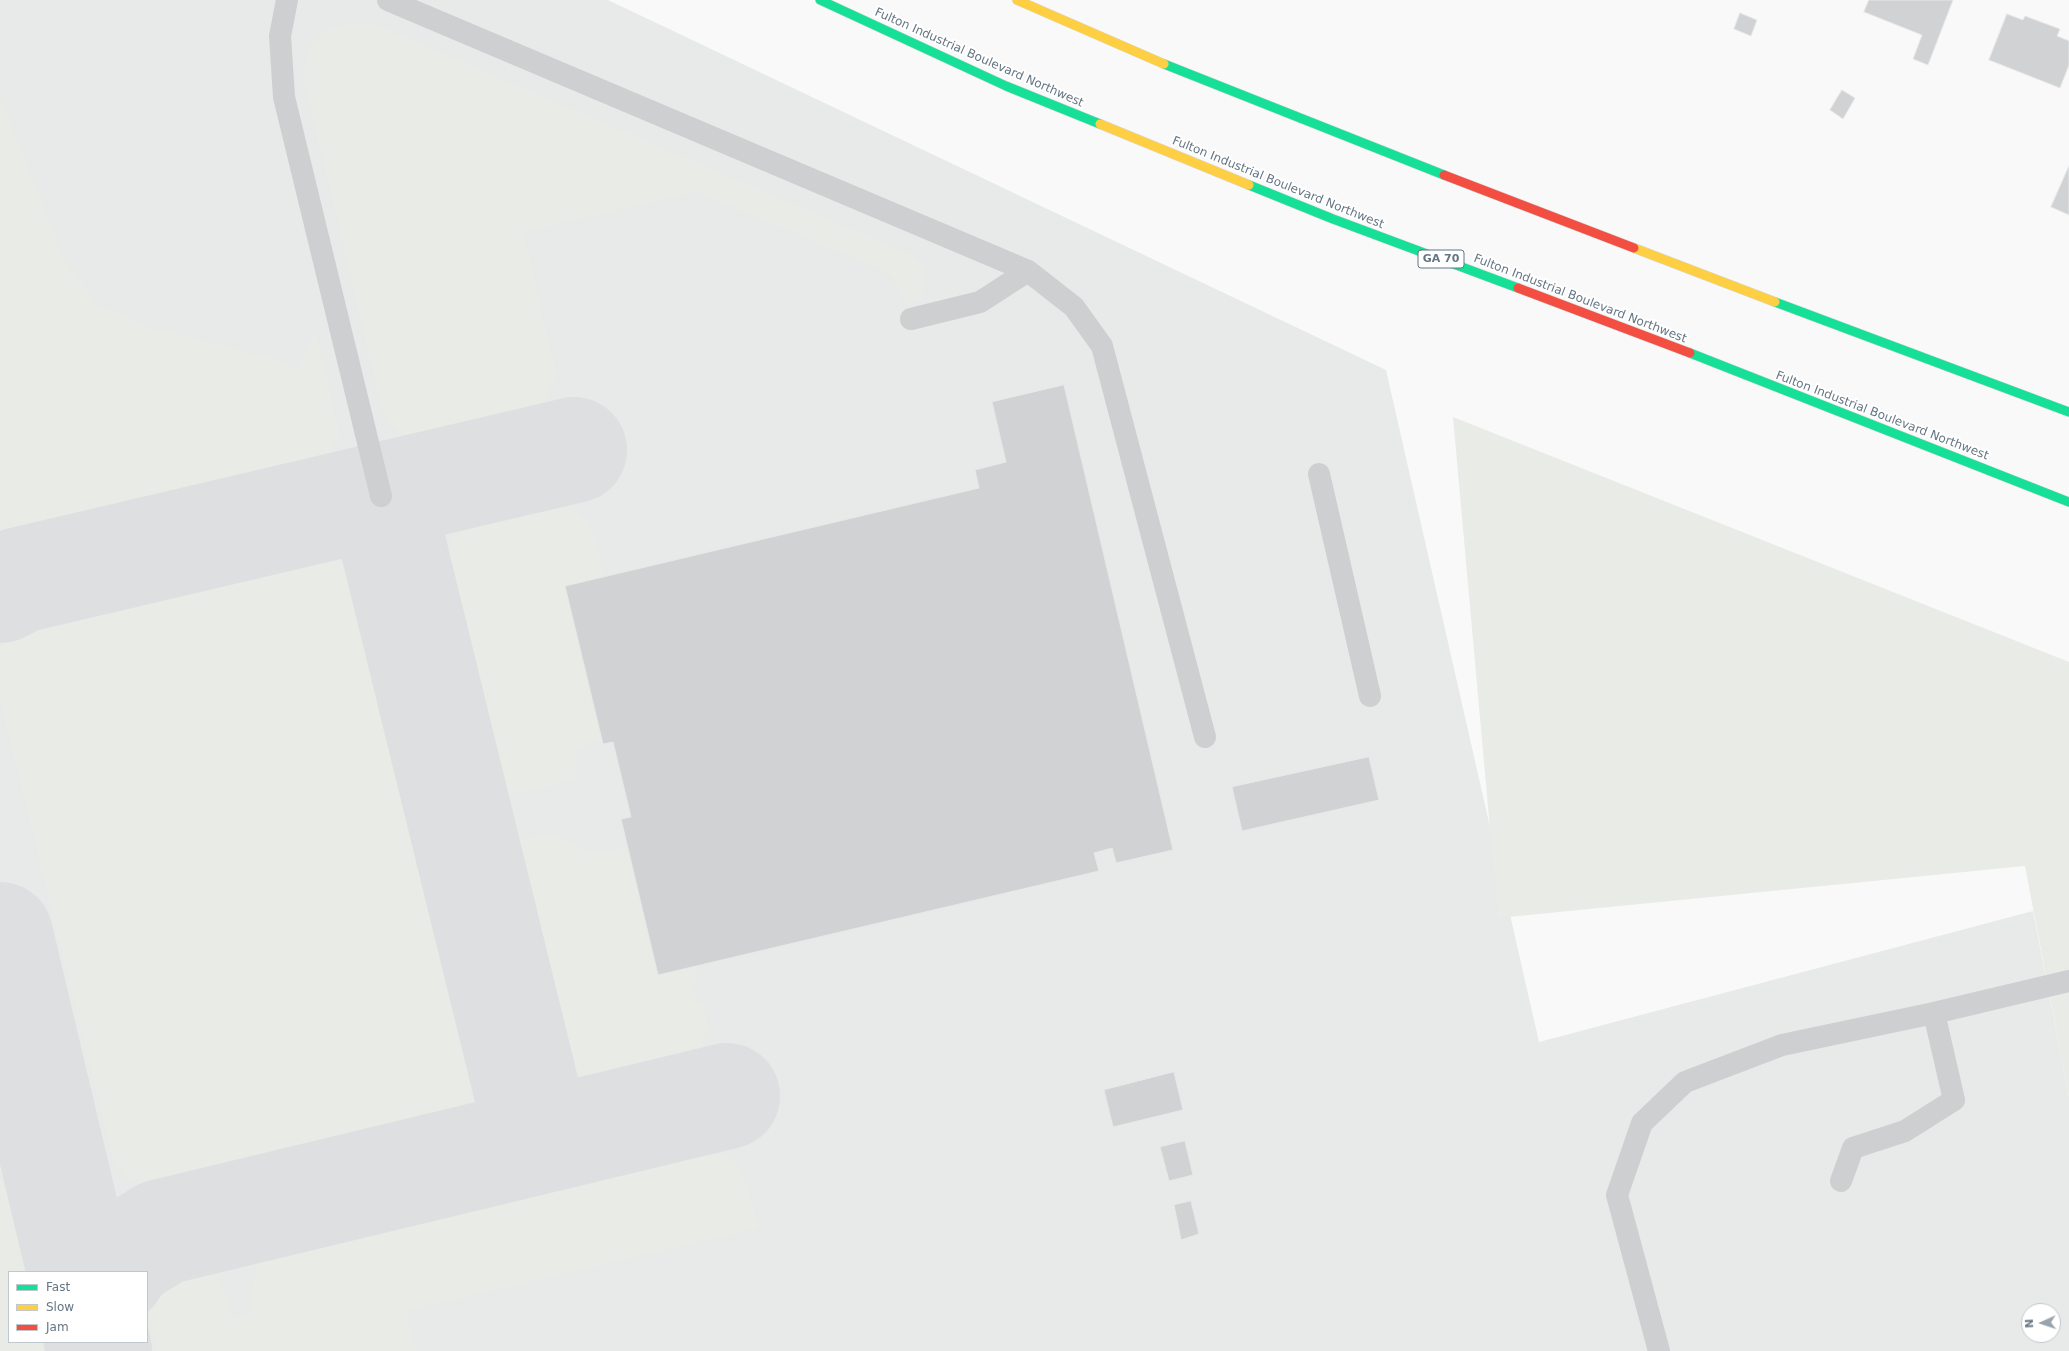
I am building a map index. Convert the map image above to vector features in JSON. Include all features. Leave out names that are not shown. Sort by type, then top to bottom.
[{"type":"main road","name":"Fulton Industrial Boulevard Northwest","points":[[820,0],[1006,86],[1333,219],[1687,352],[2069,502]]},
{"type":"main road","points":[[1017,0],[1159,63],[1272,109],[1745,291],[2069,412]]},
{"type":"lane","points":[[287,0],[280,36],[284,98],[381,496]]},
{"type":"lane","points":[[388,0],[1028,271],[1074,307],[1102,346],[1205,737]]},
{"type":"lane","points":[[911,319],[980,302],[1028,271]]},
{"type":"lane","points":[[1319,474],[1370,696]]},
{"type":"lane","points":[[1659,1351],[1617,1195],[1642,1123],[1685,1082],[1782,1045],[1934,1013],[2069,981]]},
{"type":"lane","points":[[1841,1180],[1853,1148],[1905,1131],[1954,1100],[1934,1013]]},
{"type":"shaded area","points":[[0,0],[608,0],[1386,370],[1539,1042],[2033,911],[2069,1097],[2069,1351],[0,1351]]},
{"type":"shaded area","points":[[350,22],[374,24],[914,256],[925,270],[925,288],[918,299],[908,305],[894,280],[881,269],[696,192],[524,232],[557,377],[540,408],[522,418],[420,441],[398,433],[383,415],[304,81],[307,56],[314,41],[327,31]]},
{"type":"shaded area","points":[[0,96],[63,257],[97,304],[144,326],[283,361],[297,370],[316,331],[340,434],[323,463],[8,540],[0,538]]},
{"type":"shaded area","points":[[1453,417],[2069,662],[2069,1097],[2025,866],[1498,918]]},
{"type":"shaded area","points":[[552,504],[577,513],[591,529],[595,539],[604,577],[565,586],[602,741],[581,746],[577,749],[578,773],[574,780],[507,795],[502,794],[499,790],[447,571],[449,548],[459,532],[483,519],[512,511]]},
{"type":"shaded area","points":[[316,556],[343,565],[359,588],[473,1072],[470,1096],[454,1116],[152,1187],[129,1181],[113,1161],[0,701],[1,645],[27,624]]},
{"type":"shaded area","points":[[545,834],[558,836],[581,849],[592,852],[628,848],[658,975],[696,966],[699,981],[692,982],[697,1003],[704,1002],[708,1031],[699,1049],[679,1063],[610,1080],[597,1081],[580,1075],[568,1064],[559,1047],[511,842]]},
{"type":"shaded area","points":[[695,1152],[723,1156],[731,1159],[737,1165],[746,1181],[758,1228],[406,1311],[416,1351],[157,1351],[148,1311],[148,1304],[153,1289],[171,1276],[217,1266],[234,1318],[251,1315],[250,1301],[258,1256]]},
{"type":"shaded area","points":[[0,1178],[6,1187],[26,1271],[8,1271],[8,1343],[42,1343],[44,1351],[0,1351]]},
{"type":"building","points":[[1869,0],[1953,0],[1928,65],[1913,59],[1922,35],[1864,12]]},
{"type":"building","points":[[1740,13],[1757,20],[1751,36],[1734,29]]},
{"type":"building","points":[[2007,14],[2023,20],[2025,16],[2060,29],[2057,36],[2069,41],[2069,65],[2060,88],[1989,60]]},
{"type":"building","points":[[1842,90],[1855,98],[1843,119],[1830,110]]},
{"type":"building","points":[[2069,166],[2069,215],[2051,207]]},
{"type":"building","points":[[1064,385],[1173,850],[1116,863],[1112,848],[1094,853],[1099,871],[658,975],[621,819],[631,817],[613,742],[603,744],[565,586],[979,488],[975,470],[1006,462],[992,402]]},
{"type":"building","points":[[1369,757],[1379,800],[1242,831],[1232,787]]},
{"type":"building","points":[[1174,1072],[1183,1110],[1113,1127],[1104,1090]]},
{"type":"building","points":[[1185,1141],[1193,1175],[1169,1181],[1160,1147]]},
{"type":"building","points":[[1191,1201],[1199,1234],[1181,1240],[1174,1205]]},
{"type":"taxiway","points":[[0,590],[20,580],[574,450]]},
{"type":"taxiway","points":[[381,496],[539,1141]]},
{"type":"taxiway","points":[[0,935],[80,1271]]},
{"type":"taxiway","points":[[114,1271],[126,1254],[162,1232],[727,1096]]},
{"type":"taxiway","points":[[97,1343],[99,1351]]},
{"type":"traffic: fast","points":[[820,0],[1006,86],[1100,124]]},
{"type":"traffic: fast","points":[[1164,64],[1444,175]]},
{"type":"traffic: fast","points":[[1249,185],[1333,219],[1518,288]]},
{"type":"traffic: fast","points":[[1775,302],[2069,412]]},
{"type":"traffic: fast","points":[[1690,353],[2069,502]]},
{"type":"traffic: slow","points":[[1017,0],[1164,64]]},
{"type":"traffic: slow","points":[[1100,124],[1249,185]]},
{"type":"traffic: slow","points":[[1634,248],[1775,302]]},
{"type":"traffic: jam","points":[[1444,175],[1634,248]]},
{"type":"traffic: jam","points":[[1518,288],[1690,353]]}]
